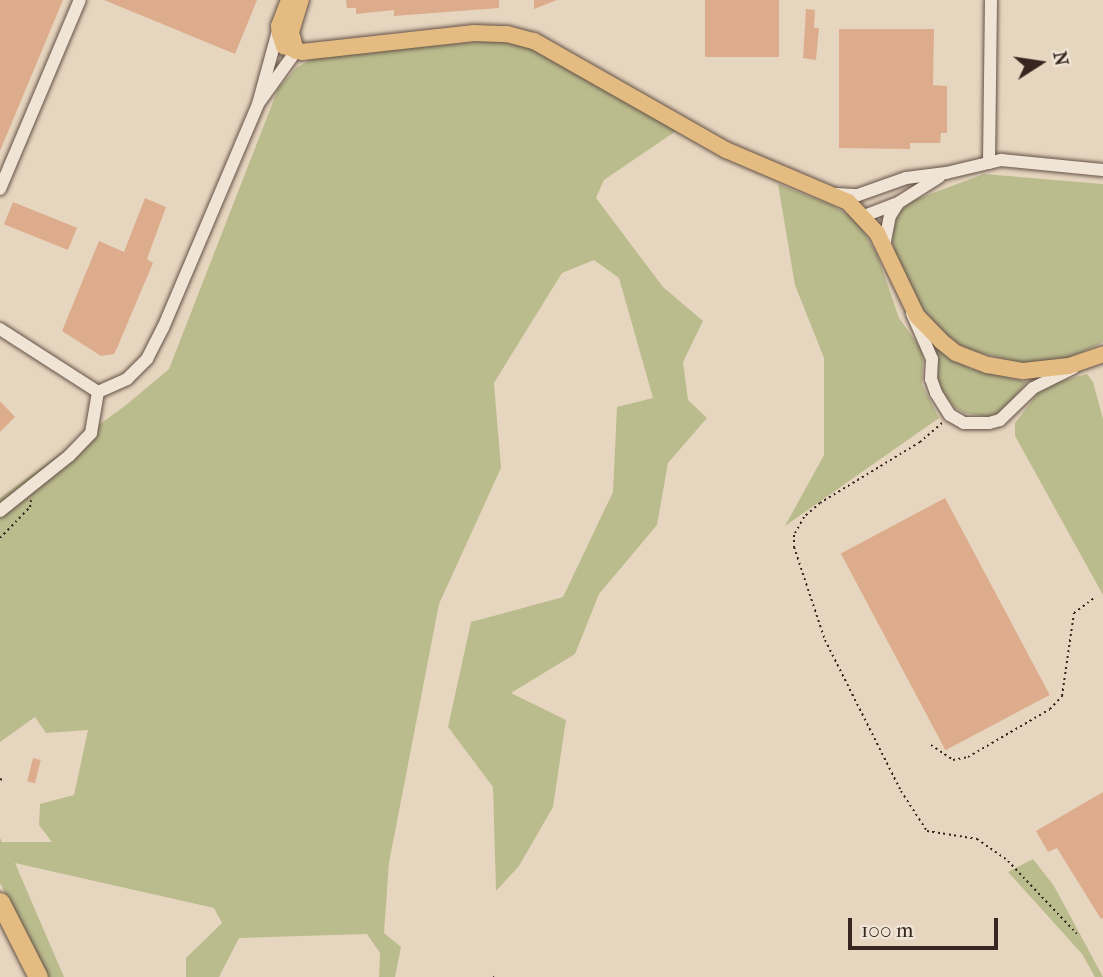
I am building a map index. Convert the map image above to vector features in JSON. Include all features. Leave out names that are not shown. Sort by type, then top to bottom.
[{"type":"highway","points":[[0,902],[38,977]]},
{"type":"main road","points":[[289,0],[279,26],[284,46],[296,51],[474,33],[519,36],[550,48],[726,150],[832,194],[864,216],[884,246],[908,303],[941,341],[956,352],[988,365],[1037,371],[1096,357]]},
{"type":"main road","points":[[296,51],[291,32],[301,0]]},
{"type":"street","points":[[0,189],[80,0]]},
{"type":"street","points":[[989,163],[991,0]]},
{"type":"street","points":[[98,392],[127,379],[147,359],[163,328],[258,104],[279,26]]},
{"type":"street","points":[[258,104],[296,51]]},
{"type":"street","points":[[832,194],[858,195],[906,178],[946,173],[1001,160],[1103,170]]},
{"type":"street","points":[[864,216],[898,203],[946,173]]},
{"type":"street","points":[[864,216],[878,189]]},
{"type":"street","points":[[884,246],[890,216],[898,203]]},
{"type":"street","points":[[908,303],[927,344],[936,393],[950,415],[964,423],[989,423],[1000,419],[1033,388],[1096,357]]},
{"type":"street","points":[[0,329],[98,392]]},
{"type":"street","points":[[0,511],[69,456],[91,433],[98,392]]},
{"type":"path","points":[[950,415],[920,442],[820,503],[804,517],[794,536],[794,547],[825,640],[901,791],[927,831],[977,839],[1008,861],[1077,934]]},
{"type":"path","points":[[0,538],[30,507],[36,482]]},
{"type":"path","points":[[931,745],[953,760],[968,757],[1050,709],[1062,696],[1074,613],[1094,598]]},
{"type":"path","points":[[0,779],[5,780]]},
{"type":"green space","points":[[510,39],[546,52],[676,131],[604,180],[596,198],[663,287],[703,321],[683,362],[688,400],[707,418],[668,463],[657,525],[599,594],[575,654],[511,693],[566,720],[553,807],[519,866],[496,891],[493,787],[448,727],[471,622],[563,597],[613,492],[617,407],[653,398],[619,278],[594,260],[562,273],[494,383],[501,468],[439,604],[389,863],[384,933],[401,947],[395,977],[379,977],[380,953],[367,934],[239,938],[219,977],[186,977],[186,958],[222,923],[214,908],[15,863],[64,977],[48,977],[0,883],[0,838],[2,842],[52,842],[39,825],[40,804],[74,795],[88,730],[46,733],[35,717],[0,742],[0,498],[126,405],[169,369],[278,89],[297,67],[318,56]]},
{"type":"green space","points":[[984,174],[1103,184],[1103,342],[1063,361],[1026,364],[969,350],[946,336],[927,315],[909,288],[895,257],[892,238],[896,216],[909,202]]},
{"type":"green space","points":[[778,184],[831,205],[856,219],[877,254],[899,318],[923,355],[922,385],[939,418],[785,526],[824,455],[824,358],[795,285]]},
{"type":"green space","points":[[935,348],[971,369],[1027,382],[1001,412],[989,417],[964,413],[954,407],[939,387]]},
{"type":"green space","points":[[1087,374],[1093,382],[1103,419],[1103,595],[1015,436],[1015,423],[1038,393],[1058,382]]},
{"type":"green space","points":[[1033,859],[1054,886],[1103,977],[1095,977],[1082,954],[1008,872]]},
{"type":"building","points":[[0,0],[63,0],[0,151]]},
{"type":"building","points":[[104,0],[257,0],[235,54]]},
{"type":"building","points":[[346,0],[499,0],[499,8],[394,16],[394,10],[356,14],[356,8],[347,8]]},
{"type":"building","points":[[534,0],[557,0],[534,9]]},
{"type":"building","points":[[705,0],[779,0],[779,57],[705,57]]},
{"type":"building","points":[[806,9],[815,10],[814,28],[819,28],[816,60],[803,58]]},
{"type":"building","points":[[839,29],[934,29],[933,85],[947,86],[947,133],[941,133],[940,143],[910,143],[910,149],[839,148]]},
{"type":"building","points":[[145,198],[166,207],[147,259],[153,263],[114,354],[101,356],[62,331],[99,241],[124,252]]},
{"type":"building","points":[[13,202],[77,228],[68,250],[4,224]]},
{"type":"building","points":[[0,401],[15,417],[0,432]]},
{"type":"building","points":[[945,498],[1050,695],[946,750],[841,553]]},
{"type":"building","points":[[33,758],[41,760],[35,783],[27,781]]},
{"type":"building","points":[[1103,792],[1101,919],[1057,848],[1048,852],[1036,831]]}]
